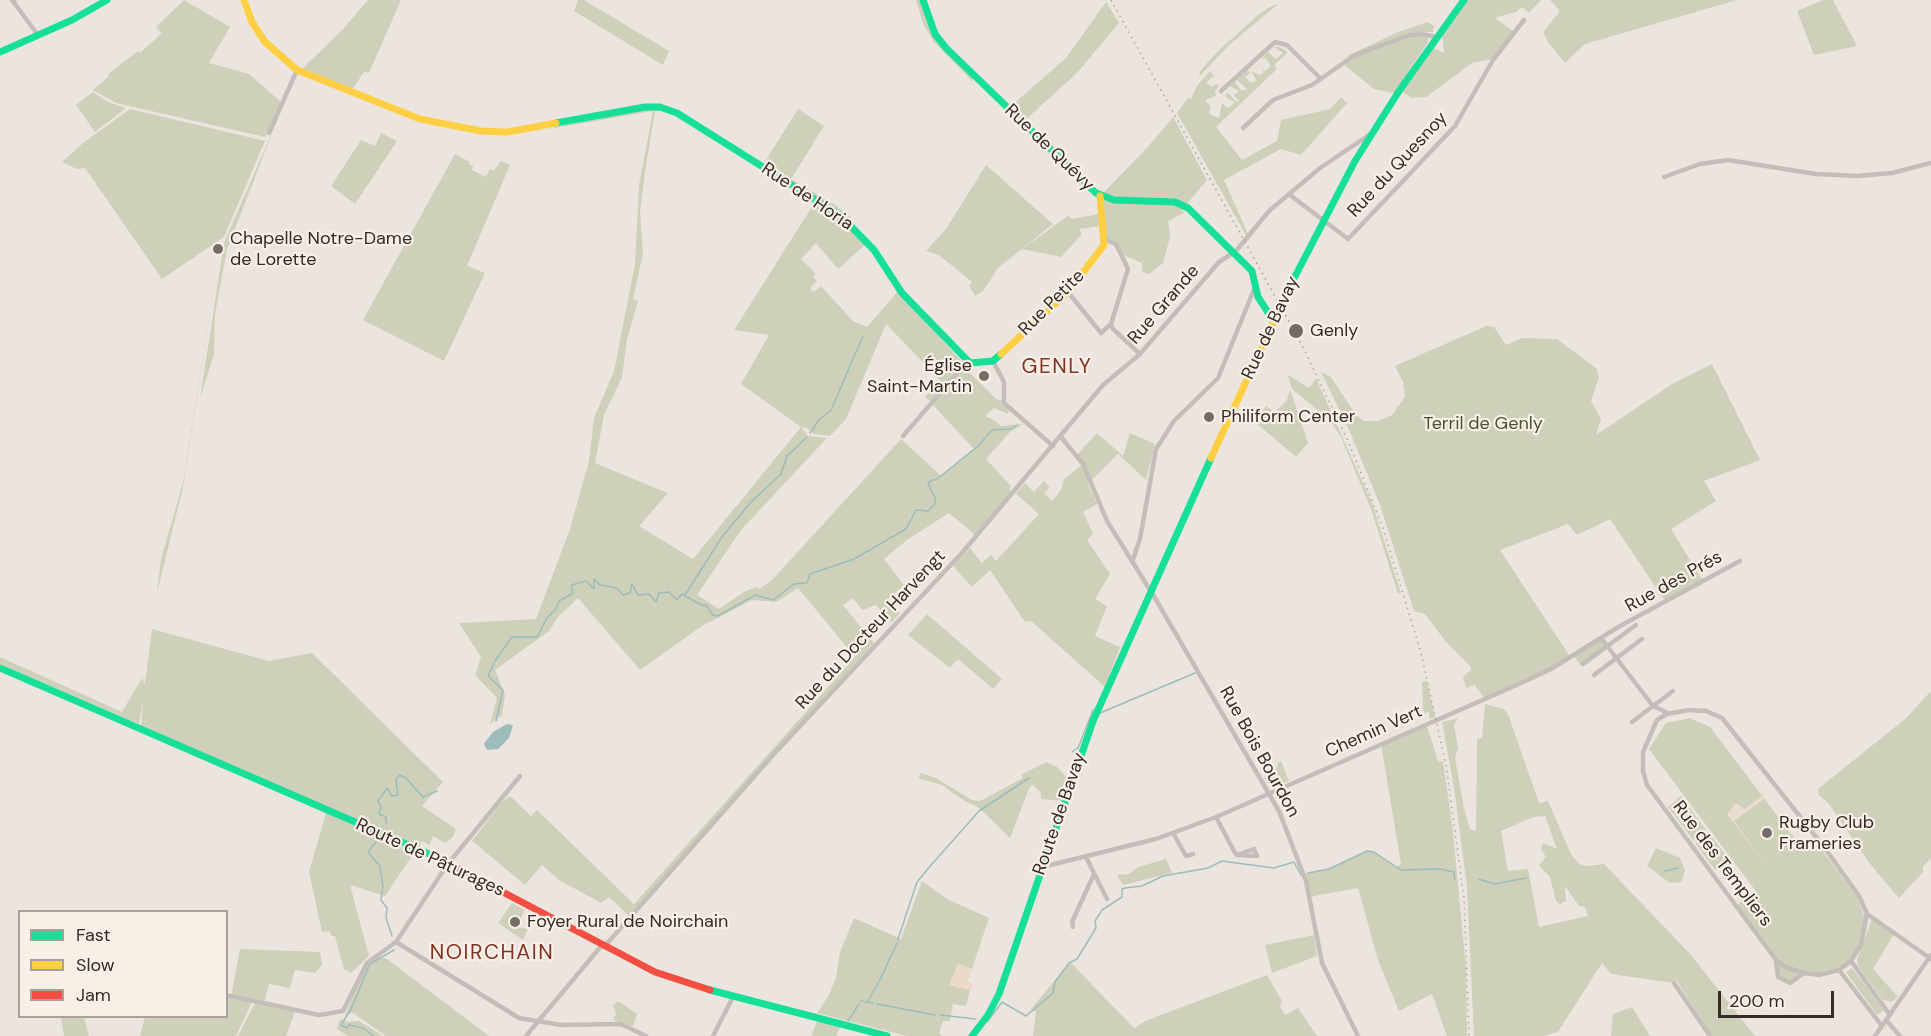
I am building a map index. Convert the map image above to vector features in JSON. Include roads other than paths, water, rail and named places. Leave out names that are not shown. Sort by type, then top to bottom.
[{"type":"main road","points":[[0,52],[72,20],[107,0]]},
{"type":"main road","points":[[244,0],[252,22],[265,42],[297,70]]},
{"type":"main road","name":"Rue de Quévy","points":[[923,0],[935,34],[946,48],[1100,196],[1114,200],[1182,204],[1252,271],[1258,297],[1273,320]]},
{"type":"main road","points":[[1371,134],[1436,37],[1464,0]]},
{"type":"main road","name":"Rue de Horia","points":[[297,70],[420,119],[493,132],[525,130],[645,107],[660,107],[677,113],[841,216],[874,250],[902,293],[967,362]]},
{"type":"main road","name":"Rue de Bavay","points":[[1150,592],[1273,320],[1323,219],[1371,134]]},
{"type":"main road","points":[[1100,196],[1105,240]]},
{"type":"main road","name":"Rue Petite","points":[[993,361],[1068,292],[1103,248],[1105,240]]},
{"type":"main road","points":[[967,362],[976,364],[993,361]]},
{"type":"main road","name":"Route de Bavay","points":[[972,1036],[998,999],[1093,721],[1150,592]]},
{"type":"main road","name":"Route de Pâturages","points":[[0,668],[450,863],[603,946],[670,978],[733,997],[887,1036]]},
{"type":"street","points":[[12,0],[38,35]]},
{"type":"street","name":"Rue du Quesnoy","points":[[1323,219],[1348,239],[1455,126],[1493,60],[1524,20]]},
{"type":"street","points":[[1243,128],[1274,100],[1312,85],[1363,52],[1416,34],[1436,37]]},
{"type":"street","points":[[1221,91],[1275,42],[1287,45],[1321,79]]},
{"type":"street","points":[[269,133],[297,70]]},
{"type":"street","name":"Rue Grande","points":[[1061,436],[1109,379],[1140,354],[1219,262],[1234,253],[1269,211],[1320,168],[1371,134]]},
{"type":"street","points":[[1664,177],[1700,164],[1728,160],[1816,174],[1857,176],[1892,173],[1931,163]]},
{"type":"street","points":[[1290,195],[1323,219]]},
{"type":"street","points":[[1068,292],[1101,333],[1111,324],[1128,269],[1116,244],[1105,240]]},
{"type":"street","points":[[1132,562],[1140,539],[1156,449],[1174,421],[1218,378],[1256,287]]},
{"type":"street","points":[[1111,324],[1113,329],[1140,354]]},
{"type":"street","points":[[993,361],[1004,378],[1004,403],[1053,446]]},
{"type":"street","points":[[903,436],[967,362]]},
{"type":"street","name":"Rue Bois Bourdon","points":[[1061,436],[1083,464],[1104,516],[1270,792],[1285,823],[1306,881],[1322,963],[1358,1036]]},
{"type":"street","name":"Rue du Docteur Harvengt","points":[[526,1036],[781,746],[961,554],[1061,436]]},
{"type":"street","name":"Rue des Prés","points":[[1601,638],[1740,561]]},
{"type":"street","points":[[1583,664],[1636,625]]},
{"type":"street","points":[[1601,638],[1653,706],[1656,718],[1654,725]]},
{"type":"street","name":"Chemin Vert","points":[[1042,867],[1173,832],[1216,817],[1551,669],[1601,638]]},
{"type":"street","points":[[1594,675],[1642,639]]},
{"type":"street","points":[[1632,722],[1673,691]]},
{"type":"street","points":[[1653,706],[1670,713],[1689,710],[1706,711],[1729,725],[1859,896],[1867,914],[1864,939],[1851,962],[1842,969],[1819,975],[1804,974],[1793,982],[1777,975],[1776,960]]},
{"type":"street","name":"Rue des Templiers","points":[[1670,713],[1660,717],[1654,725],[1643,752],[1643,771],[1647,785],[1776,960],[1785,967],[1804,974]]},
{"type":"street","points":[[228,995],[308,1014],[338,1013],[348,1006],[367,963],[396,942],[450,863],[520,776]]},
{"type":"street","points":[[1216,817],[1233,852],[1238,855]]},
{"type":"street","points":[[1173,832],[1186,856],[1193,854]]},
{"type":"street","points":[[1086,857],[1107,899]]},
{"type":"street","points":[[1073,927],[1072,922],[1094,874]]},
{"type":"street","points":[[1867,914],[1930,957],[1875,1036]]},
{"type":"street","points":[[396,942],[504,1010],[524,1020],[621,1024],[646,1036]]},
{"type":"street","points":[[1851,962],[1890,1015]]},
{"type":"street","points":[[1842,969],[1882,1026]]},
{"type":"street","points":[[1674,983],[1710,1036]]},
{"type":"street","points":[[713,1036],[733,997]]},
{"type":"street","points":[[1886,1020],[1900,1036]]},
{"type":"water","points":[[507,724],[513,725],[509,738],[498,749],[487,750],[484,744],[486,741],[493,732]]},
{"type":"waterway","points":[[810,433],[819,420],[831,410],[863,336]]},
{"type":"waterway","points":[[496,721],[503,690],[488,676],[495,661],[512,637],[537,637],[559,601],[572,594],[572,585],[586,581],[594,589],[594,579],[600,585],[617,588],[623,595],[630,593],[632,584],[638,595],[649,594],[656,602],[659,593],[669,592],[677,600],[682,594],[701,605],[706,605],[713,615],[718,616],[755,595],[773,600],[794,584],[807,583],[810,574],[854,559],[906,529],[916,510],[928,511],[935,504],[935,498],[928,484],[930,481],[937,479],[978,446],[992,430],[1011,429],[1017,425]]},
{"type":"waterway","points":[[685,595],[722,537],[750,503],[781,474],[787,456],[807,437]]},
{"type":"waterway","points":[[1100,713],[1195,673]]},
{"type":"waterway","points":[[1072,752],[1078,748],[1093,710]]},
{"type":"waterway","points":[[386,824],[386,817],[379,814],[381,807],[378,801],[387,788],[392,796],[398,795],[396,780],[399,775],[406,778],[423,797],[437,791]]},
{"type":"waterway","points":[[898,939],[917,882],[979,811],[1029,778]]},
{"type":"waterway","points":[[379,838],[368,852],[380,866],[383,886],[381,900],[387,908],[386,918],[392,936]]},
{"type":"waterway","points":[[1308,873],[1329,869],[1367,851],[1374,852],[1401,870],[1440,869],[1454,872],[1455,880]]},
{"type":"waterway","points":[[987,1022],[1002,1002],[1026,1016],[1053,993],[1055,982],[1069,963],[1077,959],[1096,928],[1095,921],[1102,910],[1122,897],[1122,889],[1142,886],[1163,876],[1208,868],[1222,861],[1274,868],[1294,862],[1301,875]]},
{"type":"waterway","points":[[1665,871],[1678,868]]},
{"type":"waterway","points":[[1478,879],[1495,884],[1526,878]]},
{"type":"waterway","points":[[868,1001],[897,943]]},
{"type":"waterway","points":[[374,1036],[363,1028],[349,1025],[347,1028],[341,1025],[351,1009],[370,964],[394,950]]},
{"type":"waterway","points":[[861,1001],[873,1003]]},
{"type":"waterway","points":[[848,1021],[859,1004]]},
{"type":"waterway","points":[[877,1004],[935,1015]]},
{"type":"waterway","points":[[940,1015],[976,1019]]},
{"type":"railway","points":[[1111,0],[1302,345],[1348,441],[1383,528],[1421,653],[1446,765],[1464,898],[1469,1036]]},
{"type":"place","name":"Chapelle Notre-Dame de Lorette","points":[[218,249]]},
{"type":"place","name":"Genly","points":[[1296,331]]},
{"type":"place","name":"Église Saint-Martin","points":[[984,376]]},
{"type":"place","name":"Philiform Center","points":[[1209,417]]},
{"type":"place","name":"Rugby Club Frameries","points":[[1767,833]]},
{"type":"place","name":"Foyer Rural de Noirchain","points":[[515,922]]},
{"type":"district","name":"GENLY","points":[[1057,367]]},
{"type":"district","name":"NOIRCHAIN","points":[[492,953]]},
{"type":"park label","name":"Terril de Genly","points":[[1483,424]]}]
